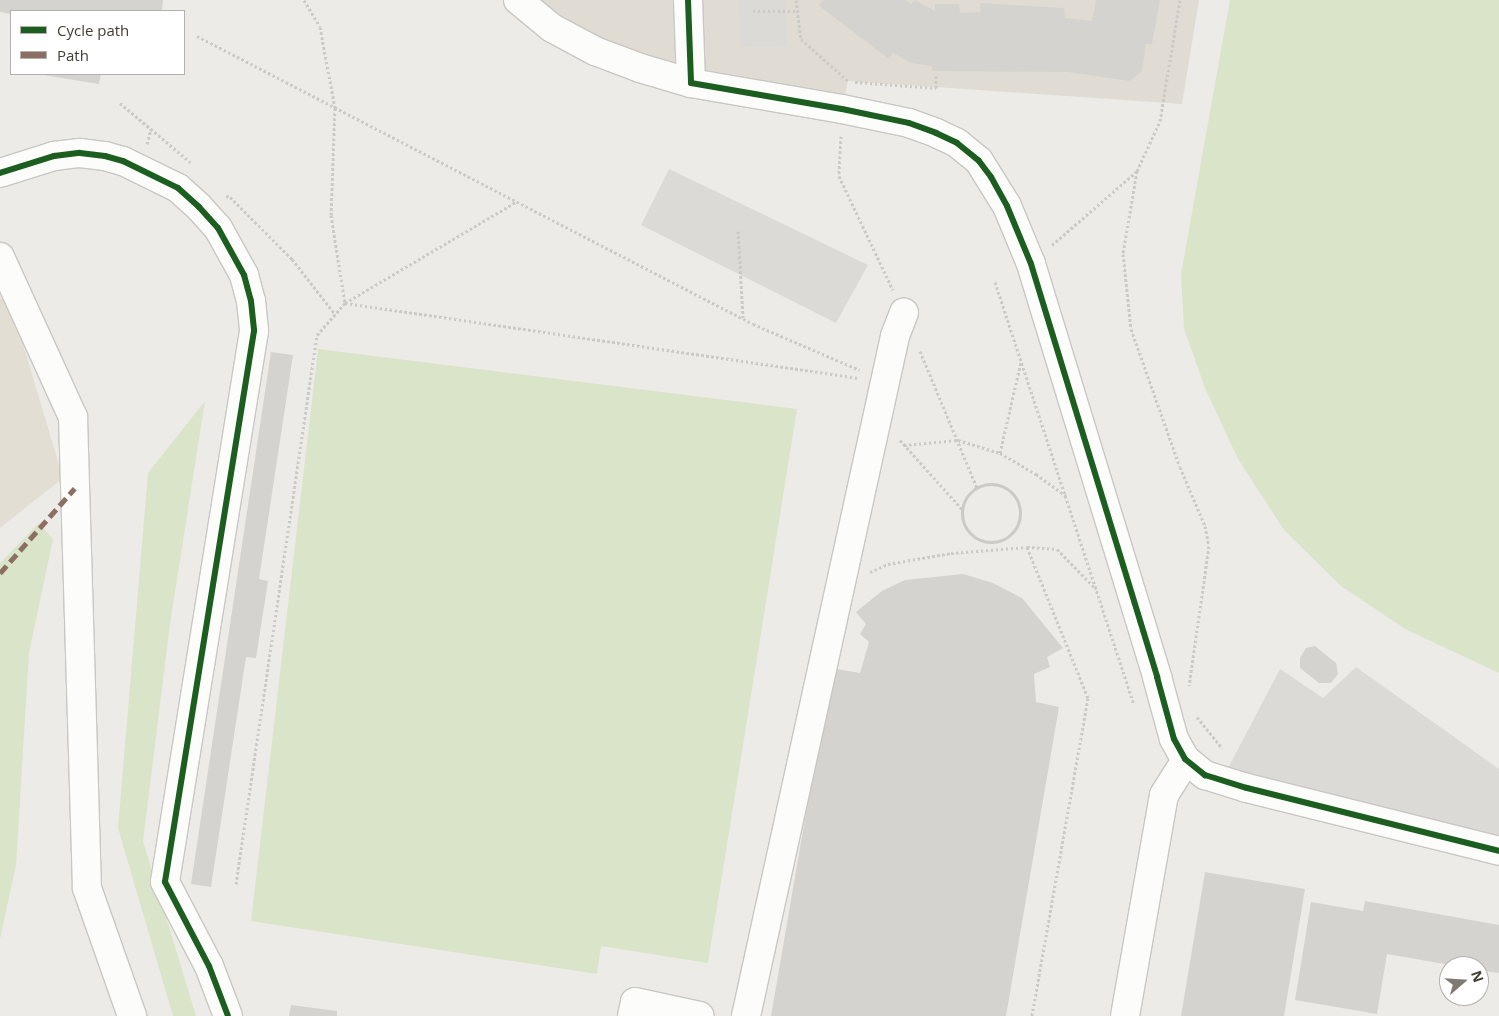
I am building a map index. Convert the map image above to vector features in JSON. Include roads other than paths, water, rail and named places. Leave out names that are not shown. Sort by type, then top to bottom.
[{"type":"street","points":[[518,0],[552,28],[595,51],[691,83],[842,109],[909,123],[936,132],[957,143],[979,161],[1007,206],[1031,264],[1157,677],[1174,739],[1186,760],[1205,774],[1247,788],[1499,851]]},
{"type":"street","points":[[688,0],[691,83]]},
{"type":"street","points":[[0,173],[54,156],[80,153],[105,156],[124,161],[178,188],[199,207],[218,228],[244,275],[251,301],[254,331],[165,882],[209,966],[228,1016]]},
{"type":"street","points":[[0,257],[74,417],[87,888],[132,1016]]},
{"type":"street","points":[[746,1016],[895,336],[904,313]]},
{"type":"street","points":[[1124,1016],[1164,795],[1186,760]]},
{"type":"street","points":[[632,1016],[635,1002],[700,1016]]}]
